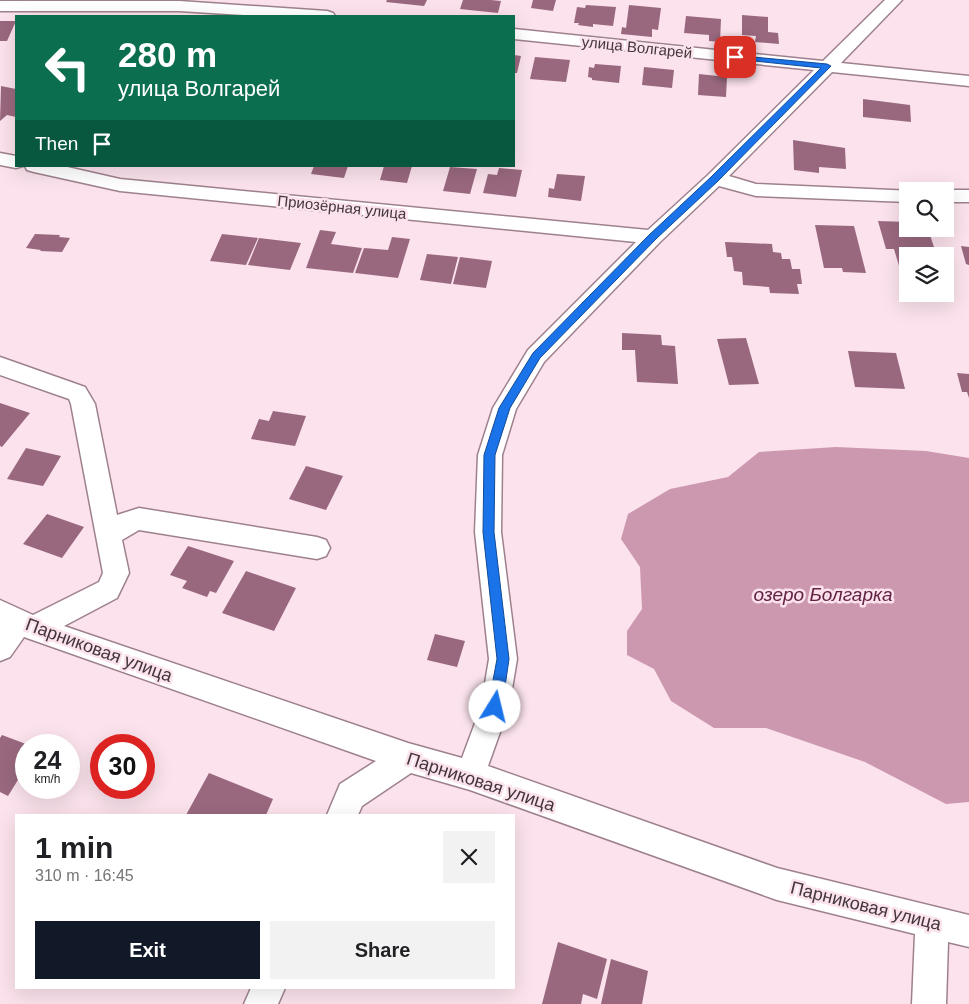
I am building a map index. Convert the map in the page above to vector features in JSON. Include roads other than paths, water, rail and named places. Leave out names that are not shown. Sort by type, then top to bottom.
[{"type":"street","points":[[470,775],[495,707],[503,659],[488,532],[490,455],[505,408],[536,356],[652,237],[714,179],[894,0]]},
{"type":"street","points":[[0,6],[179,6],[312,15]]},
{"type":"street","name":"улица Волгарей","points":[[515,34],[969,82]]},
{"type":"street","points":[[0,159],[15,162]]},
{"type":"street","name":"Приозёрная улица","points":[[39,167],[120,185],[652,237]]},
{"type":"street","points":[[714,179],[756,190],[899,196]]},
{"type":"street","points":[[954,196],[969,196]]},
{"type":"street","points":[[0,366],[77,393],[83,404],[116,573],[108,590],[17,620],[0,648]]},
{"type":"street","points":[[110,535],[125,523],[139,519],[317,548]]},
{"type":"street","name":"Парниковая улица","points":[[17,620],[408,758],[470,775],[776,884],[969,931]]},
{"type":"street","points":[[342,814],[351,795],[408,758]]},
{"type":"street","points":[[929,1004],[932,922]]},
{"type":"street","points":[[260,1004],[268,989]]},
{"type":"water","name":"озеро Болгарка","points":[[836,447],[926,451],[969,458],[969,802],[946,804],[865,762],[766,728],[714,728],[671,701],[654,669],[627,655],[627,631],[642,609],[640,567],[621,539],[628,514],[670,489],[728,477],[759,452]]}]
